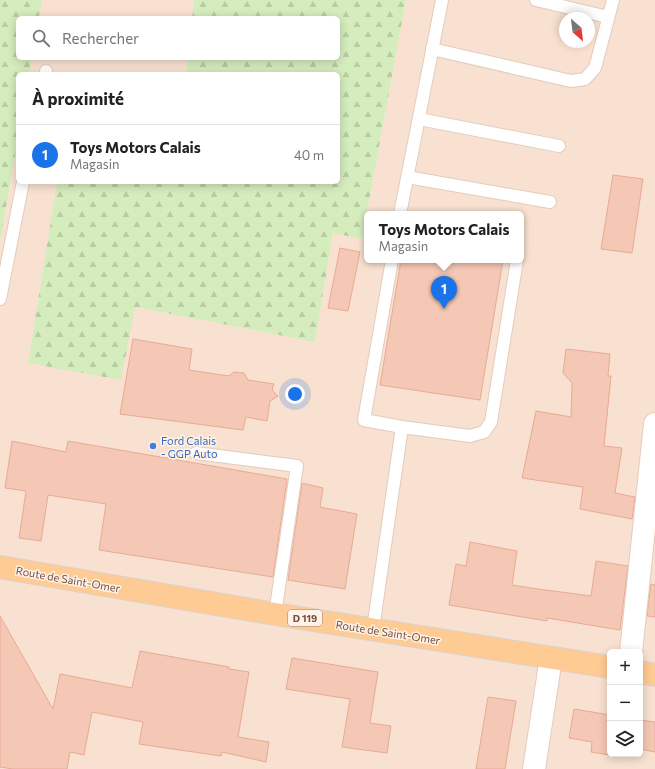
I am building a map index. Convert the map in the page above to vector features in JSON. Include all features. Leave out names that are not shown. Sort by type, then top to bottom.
[{"type":"main road","name":"Route de Saint-Omer","points":[[0,567],[275,614],[607,667]]},
{"type":"main road","points":[[643,673],[655,675]]},
{"type":"street","points":[[631,649],[655,424]]},
{"type":"street","points":[[534,769],[552,658]]},
{"type":"lane","points":[[401,211],[442,0]]},
{"type":"lane","points":[[536,0],[608,17]]},
{"type":"lane","points":[[432,50],[571,81],[585,79],[596,68],[613,0]]},
{"type":"lane","points":[[419,119],[559,146]]},
{"type":"lane","points":[[407,177],[550,202]]},
{"type":"lane","points":[[0,299],[23,184]]},
{"type":"lane","points":[[391,263],[364,420],[402,427],[470,436],[484,432],[491,422],[517,263]]},
{"type":"lane","points":[[373,629],[402,427]]},
{"type":"lane","points":[[196,453],[297,466],[275,614]]},
{"type":"shaded area","points":[[42,0],[194,0],[192,16],[39,16]]},
{"type":"shaded area","points":[[406,0],[655,0],[655,769],[0,769],[0,242],[16,150],[16,184],[57,184],[28,363],[135,307],[315,342],[333,233],[362,239],[364,228],[364,263],[524,263],[524,211],[367,211]]},
{"type":"shaded area","points":[[32,60],[188,60],[186,72],[29,72]]},
{"type":"green space","points":[[0,0],[42,0],[39,16],[16,16],[16,60],[32,60],[29,72],[16,72],[16,150],[0,242]]},
{"type":"green space","points":[[194,0],[406,0],[367,211],[364,211],[364,228],[362,239],[333,233],[315,342],[135,307],[121,380],[28,363],[57,184],[340,184],[340,72],[186,72],[188,60],[340,60],[340,16],[192,16]]},
{"type":"building","points":[[613,175],[643,179],[632,253],[601,249]]},
{"type":"building","points":[[340,248],[360,252],[348,311],[328,308]]},
{"type":"building","points":[[400,263],[503,263],[480,400],[380,385]]},
{"type":"building","points":[[133,339],[192,349],[189,370],[229,376],[234,372],[244,373],[248,380],[274,384],[272,390],[278,396],[270,401],[267,421],[246,417],[243,430],[120,414]]},
{"type":"building","points":[[566,349],[610,354],[608,376],[611,376],[604,446],[622,448],[615,493],[635,497],[632,519],[580,509],[583,487],[522,478],[536,411],[571,417],[572,383],[563,373]]},
{"type":"building","name":"Ford Calais - GGP Auto","points":[[12,441],[66,452],[68,441],[287,479],[273,577],[99,550],[106,504],[48,495],[41,541],[19,538],[26,491],[5,488]]},
{"type":"building","points":[[302,483],[323,488],[320,507],[357,514],[345,589],[288,580]]},
{"type":"building","points":[[470,542],[517,551],[512,585],[531,588],[591,596],[596,561],[628,566],[620,630],[547,618],[547,621],[449,605],[456,564],[466,566]]},
{"type":"building","points":[[651,584],[655,585],[655,617],[647,616]]},
{"type":"building","points":[[0,616],[53,709],[60,674],[132,688],[140,651],[249,672],[238,737],[269,742],[266,762],[222,752],[221,756],[139,744],[143,722],[92,712],[84,755],[70,752],[67,769],[13,769],[0,767]]},
{"type":"building","points":[[292,658],[378,672],[370,723],[391,726],[387,753],[342,747],[350,699],[286,689]]},
{"type":"building","points":[[488,697],[516,701],[505,769],[476,769]]},
{"type":"building","points":[[574,709],[607,714],[607,755],[591,752],[592,742],[569,738]]},
{"type":"building","points":[[643,720],[655,722],[655,752],[643,750]]},
{"type":"place","name":"Toys Motors Calais","points":[[444,309]]},
{"type":"place","name":"Ford Calais - GGP Auto","points":[[153,446]]}]
